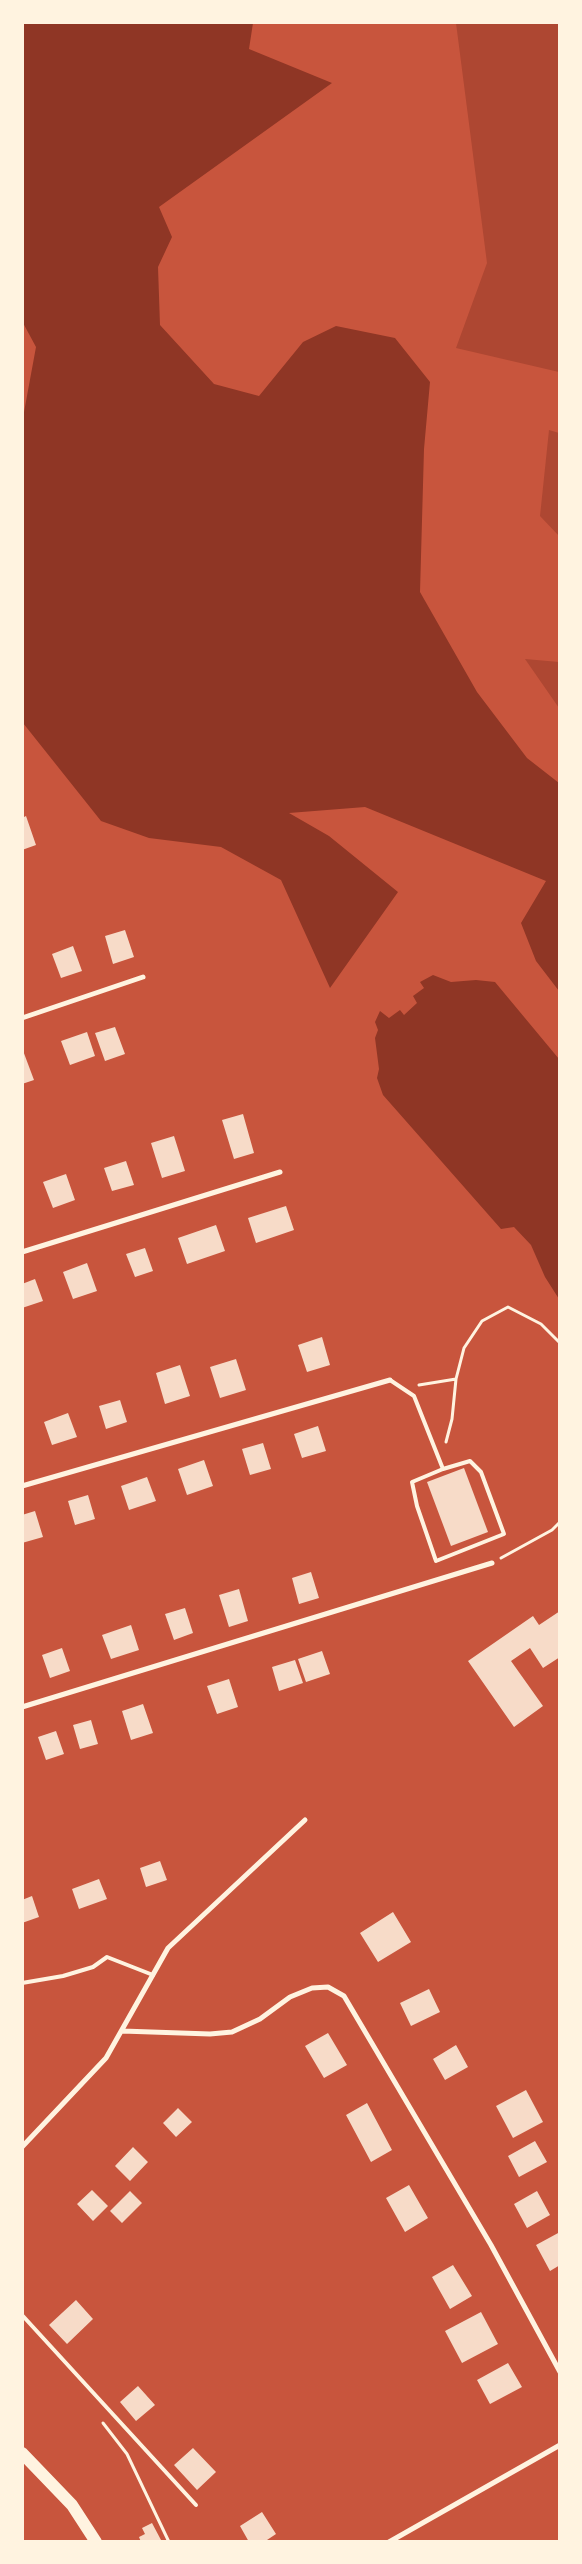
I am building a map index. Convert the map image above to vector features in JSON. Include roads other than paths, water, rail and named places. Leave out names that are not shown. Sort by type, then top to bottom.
[{"type":"main road","points":[[22,2453],[72,2505],[96,2542]]},
{"type":"street","points":[[22,1018],[144,977]]},
{"type":"street","points":[[22,1252],[280,1172]]},
{"type":"street","points":[[22,1486],[390,1380]]},
{"type":"street","points":[[22,1707],[492,1563]]},
{"type":"street","points":[[22,2147],[106,2058],[168,1948],[305,1820]]},
{"type":"street","points":[[122,2031],[210,2034],[232,2032],[260,2019],[290,1996],[312,1988],[328,1987],[344,1996],[490,2245],[560,2372]]},
{"type":"street","points":[[389,2542],[560,2445]]},
{"type":"lane","points":[[390,1380],[414,1396],[443,1469]]},
{"type":"lane","points":[[470,1461],[481,1472],[504,1534],[436,1561],[417,1506],[412,1482],[443,1469],[470,1461]]},
{"type":"lane","points":[[22,1984],[93,1968],[107,1957],[153,1976]]},
{"type":"lane","points":[[22,2316],[196,2505]]}]
